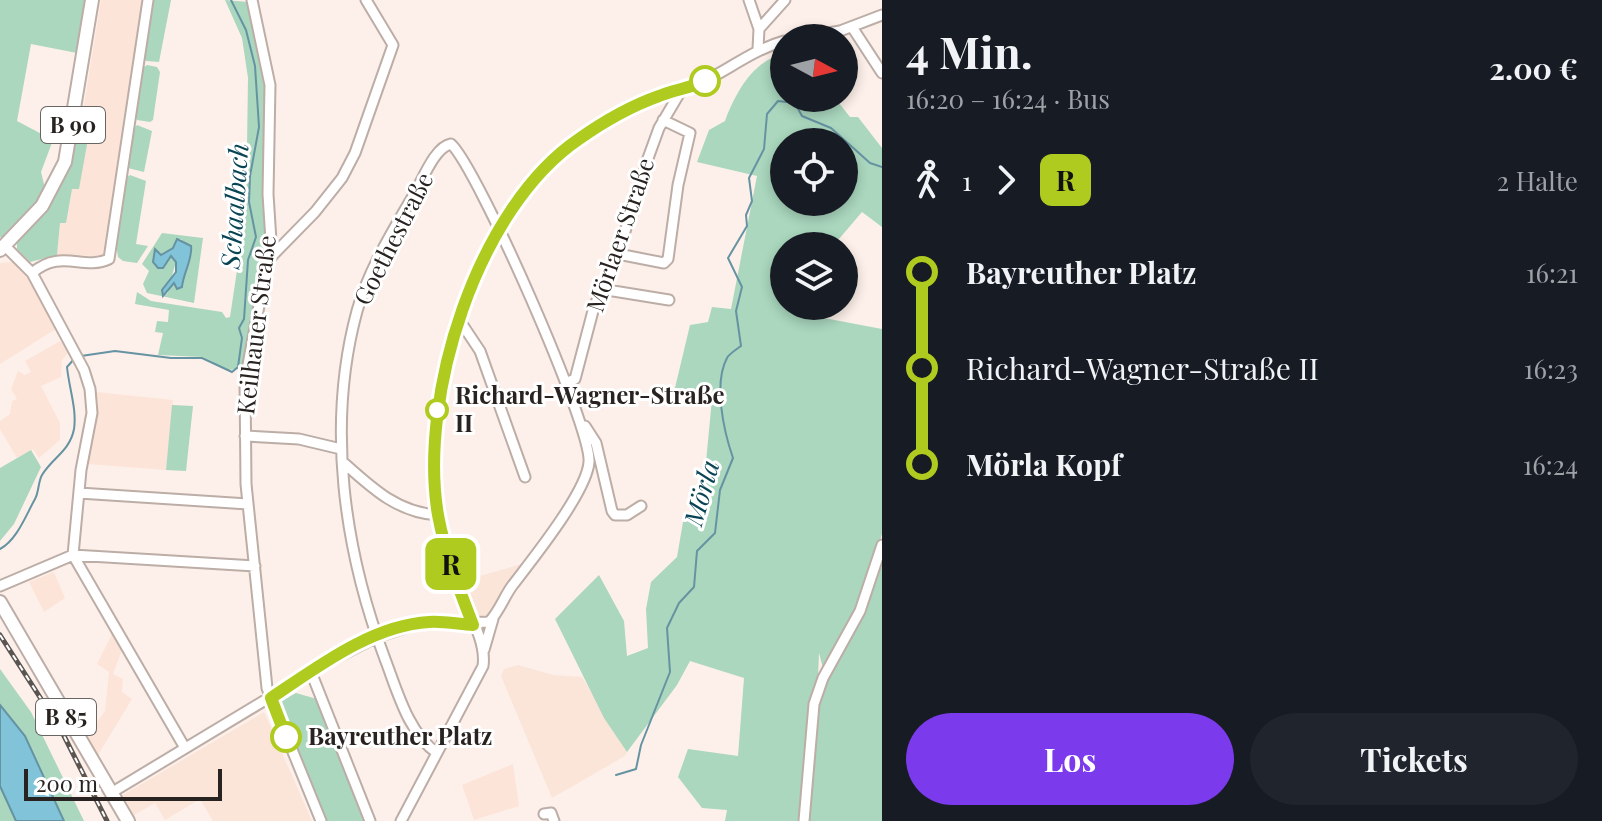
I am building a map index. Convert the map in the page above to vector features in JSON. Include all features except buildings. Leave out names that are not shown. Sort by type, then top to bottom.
[{"type":"main road","name":"B 90","points":[[2,248],[42,206],[65,162],[92,0]]},
{"type":"main road","name":"B 85","points":[[1,608],[128,821]]},
{"type":"street","points":[[32,273],[41,265],[59,259],[102,262],[109,259],[148,0]]},
{"type":"street","name":"Keilhauer Straße","points":[[252,0],[270,85],[269,259],[245,381],[245,436],[248,504],[265,676],[271,698]]},
{"type":"street","points":[[269,259],[315,212],[342,178],[355,153],[393,45],[366,0]]},
{"type":"street","points":[[749,0],[759,29],[758,49]]},
{"type":"street","points":[[759,29],[785,0]]},
{"type":"street","points":[[858,25],[882,15]]},
{"type":"street","points":[[858,36],[882,73]]},
{"type":"street","points":[[483,654],[454,579],[438,515],[434,467],[437,407],[444,370],[460,321],[499,231],[530,183],[579,139],[624,111],[706,80],[758,49],[770,45]]},
{"type":"street","name":"Mörlaer Straße","points":[[568,382],[575,379],[601,289],[618,254],[632,203],[663,120],[682,89]]},
{"type":"street","points":[[618,254],[664,263],[668,259],[678,185],[690,133],[663,120]]},
{"type":"street","name":"Goethestraße","points":[[437,753],[415,728],[377,637],[354,557],[341,449],[347,364],[358,309],[371,276],[441,148],[451,144],[464,159],[499,231]]},
{"type":"street","points":[[401,821],[483,666],[483,654],[493,618],[513,584],[542,549],[589,462],[583,423],[568,382],[499,231]]},
{"type":"street","points":[[2,248],[32,273],[88,378],[92,413],[73,555],[185,748]]},
{"type":"street","points":[[601,289],[669,300]]},
{"type":"street","points":[[460,321],[480,351],[522,472]]},
{"type":"street","points":[[583,423],[596,443],[612,511],[615,515],[627,515],[641,506]]},
{"type":"street","points":[[245,436],[299,439],[341,449]]},
{"type":"street","points":[[343,462],[394,504],[419,514],[438,515]]},
{"type":"street","points":[[79,493],[248,504]]},
{"type":"street","points":[[804,821],[814,704],[823,678],[860,611],[882,545]]},
{"type":"street","points":[[0,586],[73,555],[255,566]]},
{"type":"street","points":[[111,793],[311,672],[377,637],[420,623],[473,625],[493,618]]},
{"type":"street","points":[[311,672],[370,821]]},
{"type":"street","points":[[271,698],[321,821]]},
{"type":"street","points":[[544,814],[551,813],[554,821]]},
{"type":"shaded area","points":[[101,0],[144,0],[107,251],[100,256],[57,255],[64,187],[79,136]]},
{"type":"shaded area","points":[[12,262],[23,268],[56,329],[0,364],[0,263]]},
{"type":"shaded area","points":[[60,341],[69,352],[62,360],[61,377],[41,386],[60,423],[60,440],[39,458],[33,449],[17,458],[0,429],[0,421],[10,414],[12,401],[17,399],[11,389],[18,371],[25,375],[31,372],[25,361]]},
{"type":"shaded area","points":[[96,392],[173,400],[166,470],[87,464],[98,410]]},
{"type":"shaded area","points":[[522,564],[489,615],[478,616],[473,612],[462,581]]},
{"type":"shaded area","points":[[54,572],[65,598],[44,612],[29,582]]},
{"type":"shaded area","points":[[112,634],[122,650],[113,674],[123,679],[122,692],[132,699],[98,755],[83,731],[96,723],[105,711],[109,672],[97,664]]},
{"type":"shaded area","points":[[518,665],[553,675],[582,677],[627,752],[625,756],[552,798],[501,676],[504,669]]},
{"type":"shaded area","points":[[264,712],[312,821],[213,821],[200,799],[165,820],[155,803],[134,815],[123,795]]},
{"type":"shaded area","points":[[513,764],[519,806],[474,820],[462,785]]},
{"type":"green space","points":[[0,0],[85,0],[77,53],[31,44],[17,121],[53,140],[41,172],[46,192],[5,239],[0,237]]},
{"type":"green space","points":[[151,0],[171,0],[159,62],[146,61],[143,56]]},
{"type":"green space","points":[[225,0],[248,2],[266,74],[267,129],[263,183],[267,240],[242,381],[238,369],[228,370],[203,357],[158,355],[163,333],[155,332],[157,321],[168,322],[169,310],[135,304],[137,292],[151,301],[222,312],[226,318],[230,317],[244,224],[242,171],[247,147],[248,78],[242,38]]},
{"type":"green space","points":[[770,59],[770,112],[846,112],[850,117],[858,117],[882,148],[882,227],[862,212],[845,232],[770,232],[770,320],[835,320],[882,329],[882,534],[865,586],[882,550],[882,821],[806,821],[811,752],[824,672],[819,653],[818,678],[810,706],[805,749],[801,821],[725,821],[727,810],[702,808],[678,777],[688,749],[738,756],[744,678],[690,661],[677,685],[627,752],[604,718],[555,619],[599,575],[624,621],[627,656],[648,648],[646,609],[651,582],[677,557],[683,522],[701,514],[712,399],[674,392],[690,325],[708,322],[712,307],[731,309],[757,176],[697,162],[709,130],[725,121],[747,80]]},
{"type":"green space","points":[[147,65],[157,67],[160,72],[153,120],[150,122],[137,120],[135,115],[141,69]]},
{"type":"green space","points":[[137,125],[152,131],[144,172],[128,168],[133,129]]},
{"type":"green space","points":[[74,137],[88,139],[79,189],[72,189],[66,223],[60,223],[57,255],[30,262],[17,249],[17,241]]},
{"type":"green space","points":[[130,175],[146,181],[136,244],[148,246],[137,263],[118,257],[116,244],[126,178]]},
{"type":"green space","points":[[162,233],[203,238],[194,303],[147,293],[143,284],[149,271],[142,264]],"holes":[[[177,239],[181,239],[192,253],[187,257],[187,271],[177,284],[172,284],[166,296],[176,262],[170,256],[165,266],[155,250],[160,255],[173,249]]]},
{"type":"green space","points":[[172,405],[193,406],[186,471],[166,470]]},
{"type":"green space","points":[[31,450],[41,467],[14,524],[0,541],[0,468]]},
{"type":"green space","points":[[0,669],[31,712],[84,821],[64,821],[25,736],[0,705]]},
{"type":"green space","name":"Bayreuther Platz","points":[[296,693],[317,699],[369,821],[325,821],[276,704]]},
{"type":"green space","points":[[0,786],[16,821],[0,821]]},
{"type":"water","points":[[177,239],[191,246],[191,256],[182,287],[177,289],[174,283],[163,296],[162,290],[176,272],[176,262],[171,256],[163,268],[158,268],[153,262],[155,249],[161,255],[173,248]]},
{"type":"water","points":[[0,705],[25,736],[64,821],[16,821],[0,786]]},
{"type":"waterway","name":"Schaalbach","points":[[81,356],[115,351],[171,358],[202,358],[232,372],[238,367],[242,338],[239,328],[244,319],[248,260],[256,237],[249,202],[250,176],[259,127],[255,66],[246,30],[231,0]]},
{"type":"waterway","name":"Mörla","points":[[616,775],[636,769],[641,745],[670,672],[667,628],[679,603],[694,587],[697,551],[715,533],[720,490],[733,458],[723,422],[720,394],[727,358],[741,346],[736,311],[742,287],[728,258],[747,226],[746,215],[752,201],[749,178],[764,149],[767,114],[778,101],[795,103],[802,116],[831,128],[870,163],[882,167]]},
{"type":"waterway","name":"Schaalbach","points":[[0,549],[16,533],[36,496],[42,475],[72,437],[74,414],[67,367],[75,358]]},
{"type":"railway","points":[[0,635],[61,730],[107,821]]},
{"type":"bus line","name":"R","points":[[286,737],[271,698],[311,672],[352,648],[410,625],[429,622],[473,625],[454,579],[438,515],[434,467],[435,430],[444,370],[477,276],[499,231],[524,192],[551,161],[624,111],[657,96],[705,81]]},
{"type":"place","name":"Richard-Wagner-Straße II","points":[[437,410]]},
{"type":"place","name":"Bayreuther Platz","points":[[286,737]]}]
